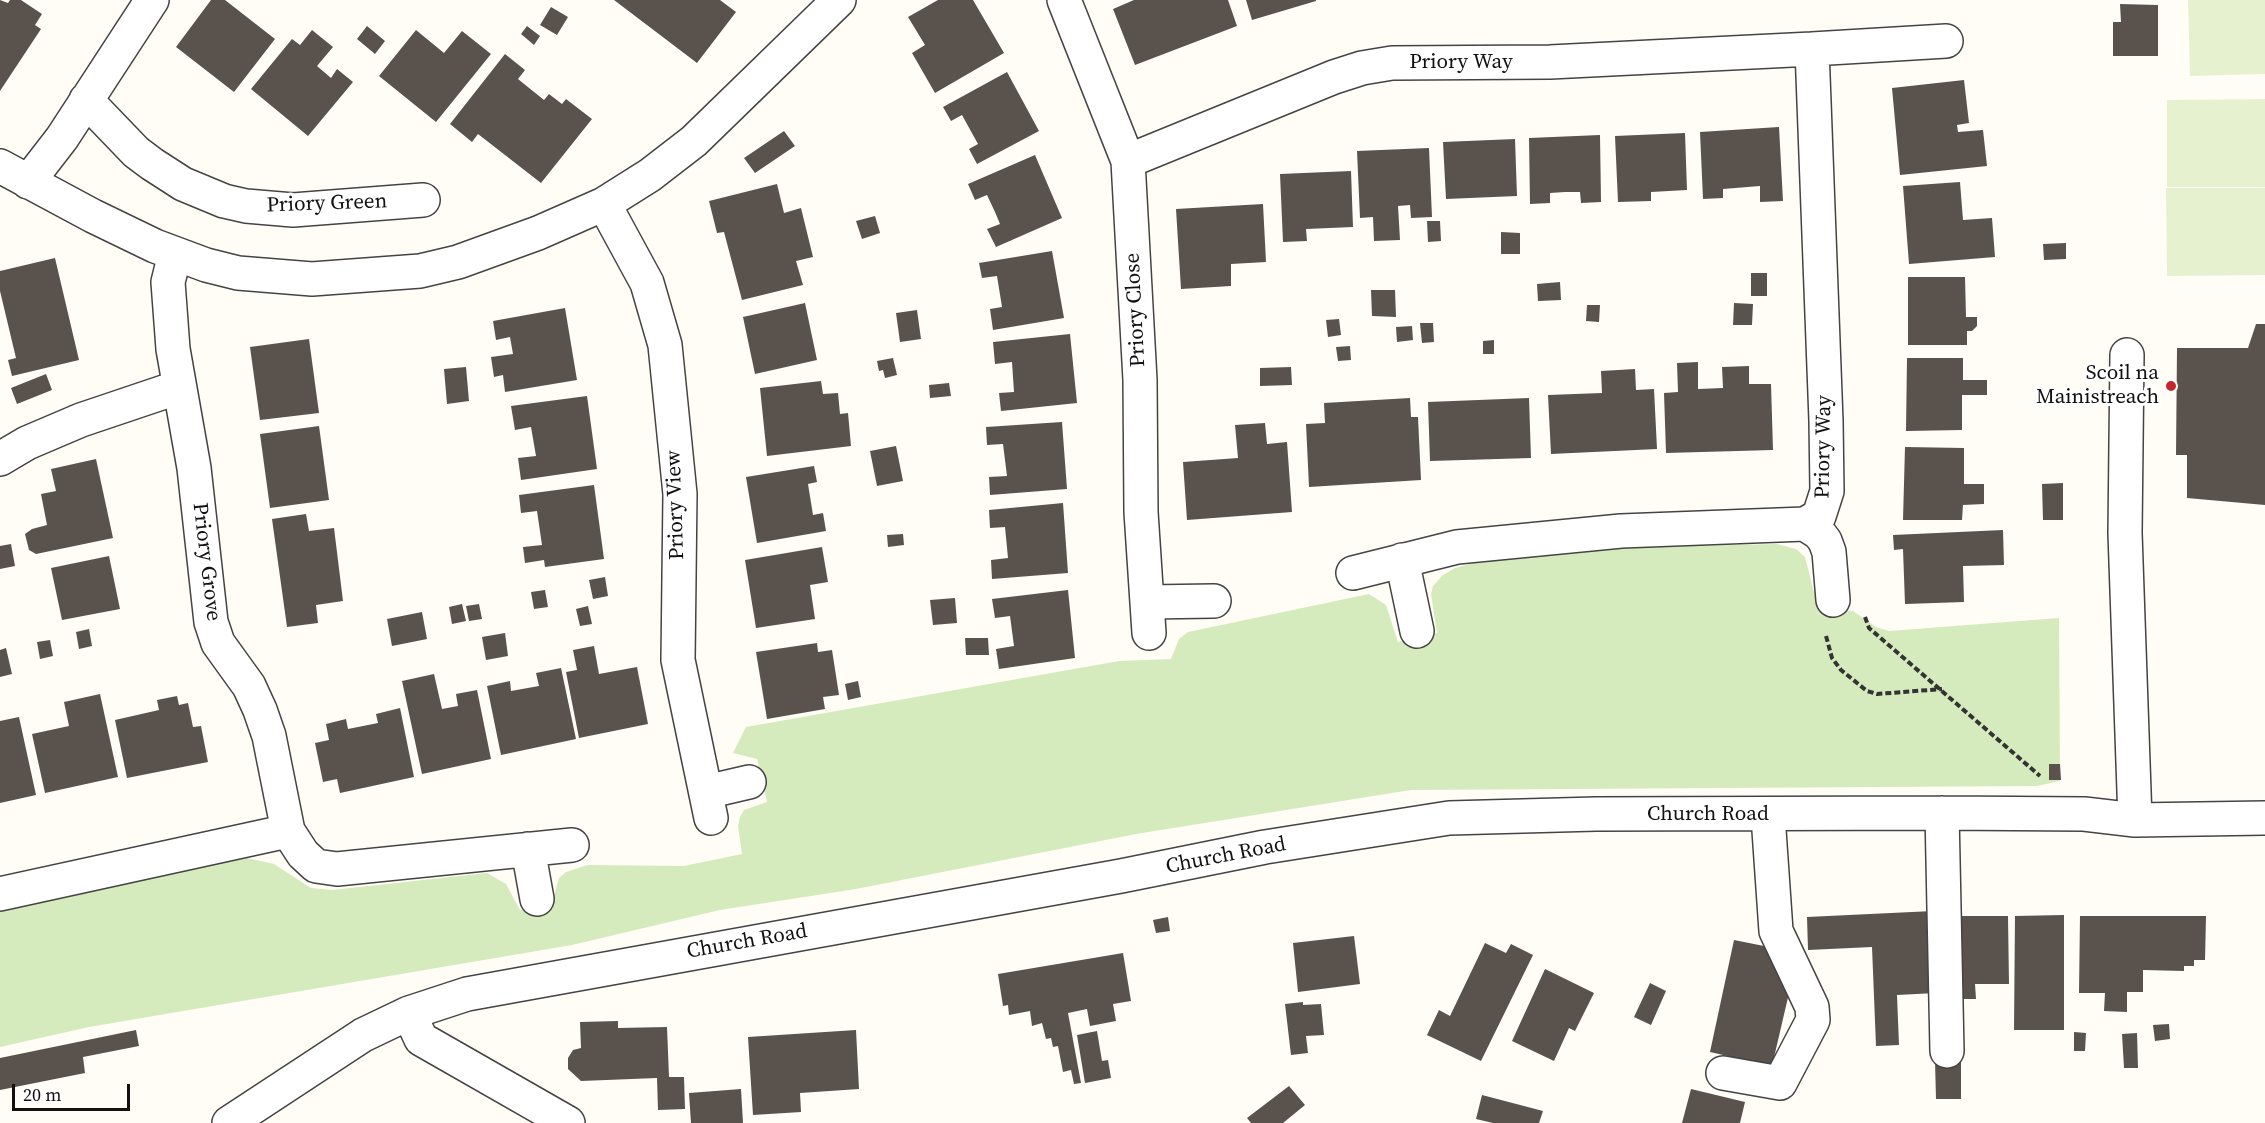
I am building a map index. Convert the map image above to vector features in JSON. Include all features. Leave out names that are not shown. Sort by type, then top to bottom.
[{"type":"street","points":[[28,182],[152,0]]},
{"type":"street","points":[[0,166],[93,216],[175,254],[238,273],[275,277],[338,278],[420,271],[499,249],[604,204],[650,175],[694,141],[839,0]]},
{"type":"street","name":"Priory Close","points":[[1064,0],[1128,161],[1140,380],[1141,512],[1148,617],[1215,601]]},
{"type":"street","name":"Priory Way","points":[[1128,161],[1334,77],[1392,63],[1550,62],[1946,41]]},
{"type":"street","name":"Priory Way","points":[[1353,573],[1457,547],[1611,532],[1805,524],[1819,516],[1827,491],[1812,49]]},
{"type":"street","name":"Priory Green","points":[[86,100],[136,152],[152,164],[183,184],[224,201],[246,206],[293,210],[423,200]]},
{"type":"street","name":"Priory View","points":[[604,204],[646,283],[665,345],[680,494],[678,660],[709,805],[749,782]]},
{"type":"street","name":"Priory Grove","points":[[175,254],[168,282],[179,387],[194,468],[211,622],[218,643],[249,686],[260,710],[268,736],[288,831],[308,861],[325,868],[573,845]]},
{"type":"street","points":[[2127,355],[2125,533],[2135,820]]},
{"type":"street","points":[[0,459],[27,443],[81,420],[179,387]]},
{"type":"street","points":[[1805,524],[1825,540],[1829,552],[1833,600]]},
{"type":"street","points":[[1402,560],[1417,631]]},
{"type":"street","points":[[1942,813],[1947,1051]]},
{"type":"street","name":"Church Road","points":[[230,1123],[363,1035],[409,1013],[467,994],[1121,876],[1265,847],[1449,818],[1596,814],[1768,816],[1942,813],[2084,814],[2135,820],[2265,818]]},
{"type":"street","points":[[1723,1073],[1780,1083],[1814,1020],[1812,1007],[1776,931],[1768,816]]},
{"type":"street","points":[[0,894],[288,831]]},
{"type":"street","points":[[528,849],[537,899]]},
{"type":"street","points":[[409,1013],[421,1039],[568,1123]]},
{"type":"path","points":[[1833,600],[1827,623],[1829,652],[1841,670],[1858,685],[1877,694],[1942,689]]},
{"type":"path","points":[[1864,608],[1869,628],[2037,771],[2044,783]]},
{"type":"green space","points":[[2188,0],[2265,0],[2265,74],[2190,76]]},
{"type":"green space","points":[[2265,99],[2265,187],[2167,187],[2167,100]]},
{"type":"green space","points":[[2166,188],[2265,188],[2265,275],[2167,276]]},
{"type":"green space","points":[[1777,544],[1796,549],[1805,557],[1818,608],[1853,611],[1876,627],[1889,631],[2059,618],[2060,781],[2037,786],[1411,790],[1136,834],[856,889],[720,910],[572,945],[89,1027],[0,1047],[0,908],[247,858],[274,864],[311,888],[332,890],[487,873],[506,884],[520,910],[551,906],[559,878],[566,872],[587,865],[684,866],[742,854],[738,826],[740,817],[744,810],[767,802],[757,759],[733,753],[746,727],[1119,661],[1171,659],[1179,639],[1188,632],[1369,594],[1386,605],[1398,642],[1437,633],[1431,594],[1433,586],[1443,575],[1455,568],[1484,560],[1568,549]]},
{"type":"building","points":[[0,0],[8,3],[10,0],[21,0],[42,14],[35,25],[41,29],[0,91]]},
{"type":"building","points":[[211,0],[225,0],[275,39],[234,92],[176,47]]},
{"type":"building","points":[[614,0],[720,0],[736,12],[697,63]]},
{"type":"building","points":[[938,0],[973,0],[1004,53],[935,93],[912,53],[925,45],[908,17]]},
{"type":"building","points":[[1134,0],[1228,0],[1237,26],[1135,65],[1113,9]]},
{"type":"building","points":[[1246,0],[1316,0],[1316,1],[1252,20]]},
{"type":"building","points":[[2120,4],[2158,5],[2158,56],[2113,56],[2113,22],[2121,22]]},
{"type":"building","points":[[551,7],[568,17],[557,35],[540,25]]},
{"type":"building","points":[[367,26],[385,41],[375,54],[357,39]]},
{"type":"building","points":[[527,26],[540,36],[534,45],[521,34]]},
{"type":"building","points":[[312,30],[333,47],[317,66],[331,78],[337,69],[353,82],[308,136],[251,89],[292,39],[300,45]]},
{"type":"building","points":[[416,30],[444,53],[462,31],[491,54],[436,122],[379,76]]},
{"type":"building","points":[[505,54],[525,70],[518,79],[544,100],[549,94],[562,104],[566,99],[592,119],[541,183],[478,134],[472,142],[450,124]]},
{"type":"building","points":[[1007,72],[1039,131],[977,164],[969,149],[978,144],[962,115],[951,121],[943,107]]},
{"type":"building","points":[[1964,80],[1969,123],[1957,125],[1958,132],[1983,130],[1987,166],[1900,175],[1892,88]]},
{"type":"building","points":[[1779,127],[1783,201],[1760,202],[1760,186],[1723,189],[1723,198],[1703,199],[1700,132]]},
{"type":"building","points":[[784,131],[795,146],[755,173],[744,158]]},
{"type":"building","points":[[1685,133],[1687,190],[1651,192],[1651,201],[1618,202],[1615,136]]},
{"type":"building","points":[[1600,135],[1601,202],[1581,203],[1580,192],[1565,192],[1550,193],[1550,203],[1530,204],[1529,138]]},
{"type":"building","points":[[1515,139],[1517,196],[1446,199],[1443,142]]},
{"type":"building","points":[[1429,148],[1432,217],[1411,218],[1410,205],[1398,206],[1400,240],[1374,241],[1373,217],[1360,218],[1357,151]]},
{"type":"building","points":[[1035,155],[1062,218],[996,247],[987,229],[1000,224],[995,212],[987,195],[975,200],[968,184]]},
{"type":"building","points":[[1351,171],[1353,227],[1306,229],[1307,241],[1283,242],[1280,174]]},
{"type":"building","points":[[1960,182],[1963,220],[1992,218],[1995,257],[1909,264],[1903,186]]},
{"type":"building","points":[[777,184],[784,213],[801,208],[813,257],[796,261],[803,285],[742,300],[724,232],[717,233],[709,201]]},
{"type":"building","points":[[1263,204],[1266,262],[1231,264],[1231,286],[1181,289],[1176,209]]},
{"type":"building","points":[[875,216],[880,233],[862,239],[856,221]]},
{"type":"building","points":[[1427,221],[1440,221],[1441,241],[1428,242]]},
{"type":"building","points":[[1501,232],[1520,233],[1520,254],[1501,254]]},
{"type":"building","points":[[2066,243],[2066,259],[2044,260],[2043,244]]},
{"type":"building","points":[[1052,251],[1064,318],[993,330],[990,309],[1002,307],[997,276],[982,278],[979,263]]},
{"type":"building","points":[[55,258],[79,360],[12,376],[8,360],[16,358],[0,291],[0,271]]},
{"type":"building","points":[[1751,273],[1767,273],[1767,296],[1751,296]]},
{"type":"building","points":[[1908,277],[1965,277],[1966,317],[1977,317],[1977,326],[1972,331],[1967,331],[1967,345],[1908,345]]},
{"type":"building","points":[[1560,282],[1561,300],[1538,301],[1537,284]]},
{"type":"building","points":[[1371,290],[1395,290],[1396,317],[1372,316]]},
{"type":"building","points":[[805,303],[817,360],[755,374],[743,317]]},
{"type":"building","points":[[1734,303],[1753,304],[1752,325],[1733,325]]},
{"type":"building","points":[[1587,305],[1600,305],[1599,322],[1586,321]]},
{"type":"building","points":[[565,308],[577,380],[505,392],[503,375],[494,377],[491,357],[513,354],[510,337],[496,340],[493,321]]},
{"type":"building","points":[[917,310],[921,339],[900,342],[896,313]]},
{"type":"building","points":[[1339,319],[1341,335],[1328,337],[1326,320]]},
{"type":"building","points":[[1420,323],[1433,323],[1434,342],[1422,343]]},
{"type":"building","points":[[2256,324],[2265,324],[2265,505],[2187,498],[2187,455],[2176,455],[2177,348],[2248,348]]},
{"type":"building","points":[[1412,326],[1413,340],[1397,342],[1396,327]]},
{"type":"building","points":[[1070,334],[1077,403],[1001,411],[999,393],[1014,392],[1012,362],[995,364],[993,342]]},
{"type":"building","points":[[309,339],[319,413],[260,420],[250,347]]},
{"type":"building","points":[[1494,340],[1494,354],[1483,354],[1483,341]]},
{"type":"building","points":[[1350,346],[1351,360],[1338,361],[1336,347]]},
{"type":"building","points":[[893,358],[897,375],[885,378],[883,370],[879,371],[877,361]]},
{"type":"building","points":[[1907,358],[1963,358],[1963,380],[1987,380],[1987,395],[1962,395],[1962,430],[1906,431]]},
{"type":"building","points":[[1698,362],[1698,389],[1723,388],[1722,367],[1749,366],[1749,384],[1771,384],[1773,450],[1666,453],[1664,393],[1678,392],[1677,363]]},
{"type":"building","points":[[466,367],[469,401],[447,404],[444,369]]},
{"type":"building","points":[[1291,367],[1292,385],[1260,386],[1260,368]]},
{"type":"building","points":[[1635,369],[1636,390],[1654,389],[1657,449],[1551,454],[1548,395],[1602,393],[1601,371]]},
{"type":"building","points":[[46,374],[52,390],[17,404],[11,388]]},
{"type":"building","points":[[821,381],[823,394],[838,393],[840,414],[848,413],[851,446],[767,456],[760,388]]},
{"type":"building","points":[[949,383],[951,396],[930,398],[929,385]]},
{"type":"building","points":[[587,396],[597,469],[521,480],[518,458],[536,456],[531,427],[515,430],[511,406]]},
{"type":"building","points":[[1410,398],[1411,417],[1418,417],[1421,480],[1309,487],[1306,424],[1325,423],[1324,403]]},
{"type":"building","points":[[1529,398],[1531,458],[1430,461],[1428,402]]},
{"type":"building","points":[[1062,422],[1067,489],[990,495],[989,477],[1007,476],[1003,444],[987,445],[986,427]]},
{"type":"building","points":[[1265,423],[1267,444],[1287,442],[1292,512],[1187,520],[1183,462],[1238,458],[1235,425]]},
{"type":"building","points":[[319,426],[329,500],[270,508],[260,434]]},
{"type":"building","points":[[896,446],[903,481],[877,486],[870,451]]},
{"type":"building","points":[[1905,447],[1964,448],[1964,484],[1984,484],[1984,504],[1963,505],[1962,520],[1903,520]]},
{"type":"building","points":[[96,459],[113,538],[36,554],[29,550],[25,534],[32,529],[47,525],[41,494],[56,491],[51,469]]},
{"type":"building","points":[[814,466],[817,482],[808,484],[813,515],[823,513],[826,531],[757,543],[746,477]]},
{"type":"building","points":[[2063,483],[2063,520],[2043,520],[2042,484]]},
{"type":"building","points":[[594,485],[604,559],[545,567],[544,560],[525,563],[523,547],[542,545],[537,511],[521,513],[519,495]]},
{"type":"building","points":[[1063,503],[1068,573],[992,579],[991,560],[1008,558],[1005,527],[990,528],[989,510]]},
{"type":"building","points":[[306,514],[309,531],[334,528],[343,601],[316,605],[318,623],[287,627],[272,519]]},
{"type":"building","points":[[2003,530],[2004,565],[1963,566],[1964,602],[1905,604],[1903,549],[1894,550],[1893,535]]},
{"type":"building","points":[[903,534],[904,545],[888,547],[887,535]]},
{"type":"building","points":[[11,544],[15,566],[0,569],[0,546]]},
{"type":"building","points":[[822,547],[828,582],[810,585],[815,619],[756,628],[745,560]]},
{"type":"building","points":[[109,556],[120,609],[62,620],[51,568]]},
{"type":"building","points":[[605,577],[608,596],[593,599],[589,580]]},
{"type":"building","points":[[545,590],[548,607],[534,609],[531,592]]},
{"type":"building","points":[[1068,590],[1075,658],[999,669],[996,649],[1014,646],[1010,616],[995,618],[992,599]]},
{"type":"building","points":[[955,598],[957,623],[933,625],[930,600]]},
{"type":"building","points":[[462,604],[466,621],[452,624],[449,607]]},
{"type":"building","points":[[479,604],[482,619],[469,621],[466,606]]},
{"type":"building","points":[[588,606],[592,624],[580,626],[576,609]]},
{"type":"building","points":[[422,612],[427,639],[392,646],[387,619]]},
{"type":"building","points":[[89,629],[92,646],[79,649],[76,632]]},
{"type":"building","points":[[505,633],[508,656],[486,660],[482,637]]},
{"type":"building","points":[[965,638],[988,638],[989,655],[966,655]]},
{"type":"building","points":[[50,640],[53,656],[40,659],[37,642]]},
{"type":"building","points":[[817,643],[818,652],[832,650],[839,695],[823,697],[825,709],[767,719],[756,652]]},
{"type":"building","points":[[594,646],[599,674],[637,667],[648,724],[579,738],[566,672],[577,670],[573,650]]},
{"type":"building","points":[[6,648],[12,674],[0,677],[0,650]]},
{"type":"building","points":[[561,668],[576,739],[501,755],[487,686],[510,681],[511,691],[539,686],[536,673]]},
{"type":"building","points":[[434,674],[442,709],[458,706],[456,694],[477,690],[491,759],[422,774],[402,681]]},
{"type":"building","points":[[858,681],[861,697],[848,700],[845,684]]},
{"type":"building","points":[[100,694],[118,777],[45,793],[32,734],[69,726],[64,702]]},
{"type":"building","points":[[177,696],[179,705],[188,703],[193,727],[201,726],[208,762],[127,778],[115,720],[159,710],[157,700]]},
{"type":"building","points":[[400,708],[414,777],[340,793],[337,779],[323,782],[315,743],[329,740],[326,724],[346,719],[348,729],[378,723],[376,714]]},
{"type":"building","points":[[19,717],[36,795],[0,803],[0,721]]},
{"type":"building","points":[[2049,764],[2060,764],[2061,780],[2049,780]]},
{"type":"building","points":[[1933,911],[1936,993],[1897,995],[1899,1045],[1876,1046],[1872,947],[1808,950],[1807,917]]},
{"type":"building","points":[[2064,915],[2064,1030],[2014,1030],[2015,916]]},
{"type":"building","points":[[1956,916],[2008,916],[2009,984],[1975,984],[1976,999],[1956,999]]},
{"type":"building","points":[[2080,916],[2206,916],[2205,960],[2194,960],[2194,966],[2184,966],[2184,971],[2143,970],[2143,992],[2127,992],[2127,1012],[2104,1011],[2105,993],[2079,993]]},
{"type":"building","points":[[1168,917],[1170,931],[1156,933],[1153,920]]},
{"type":"building","points":[[1354,936],[1360,984],[1298,992],[1293,943]]},
{"type":"building","points":[[1734,940],[1769,947],[1779,959],[1776,972],[1793,976],[1772,1066],[1710,1052]]},
{"type":"building","points":[[1485,943],[1506,953],[1511,944],[1533,955],[1481,1061],[1427,1035],[1439,1010],[1450,1016]]},
{"type":"building","points":[[1123,953],[1131,1001],[1113,1004],[1116,1021],[1090,1026],[1087,1009],[1068,1013],[1081,1083],[1074,1084],[1071,1070],[1063,1072],[1058,1046],[1053,1047],[1051,1038],[1046,1039],[1042,1023],[1032,1026],[1030,1011],[1009,1015],[1008,1005],[1003,1006],[998,974]]},
{"type":"building","points":[[1545,969],[1594,993],[1575,1031],[1569,1028],[1554,1061],[1512,1041]]},
{"type":"building","points":[[1650,983],[1666,991],[1651,1025],[1634,1017]]},
{"type":"building","points":[[1303,1002],[1303,1005],[1321,1004],[1324,1035],[1306,1036],[1308,1053],[1291,1055],[1285,1004]]},
{"type":"building","points":[[618,1021],[618,1028],[667,1027],[669,1077],[684,1077],[685,1109],[658,1110],[657,1078],[581,1081],[568,1069],[568,1058],[573,1050],[581,1048],[580,1022]]},
{"type":"building","points":[[2169,1024],[2170,1039],[2155,1041],[2153,1025]]},
{"type":"building","points":[[136,1030],[139,1046],[83,1057],[85,1073],[0,1090],[0,1058]]},
{"type":"building","points":[[856,1030],[859,1089],[800,1093],[801,1112],[753,1115],[748,1037]]},
{"type":"building","points":[[1097,1031],[1102,1061],[1108,1060],[1111,1078],[1085,1083],[1077,1035]]},
{"type":"building","points":[[2074,1032],[2086,1033],[2085,1051],[2074,1051]]},
{"type":"building","points":[[2137,1033],[2138,1068],[2124,1068],[2122,1034]]},
{"type":"building","points":[[1935,1061],[1961,1061],[1961,1099],[1936,1099]]},
{"type":"building","points":[[1289,1086],[1305,1105],[1283,1123],[1251,1123],[1247,1118]]},
{"type":"building","points":[[741,1089],[743,1123],[691,1123],[689,1093]]},
{"type":"building","points":[[1691,1089],[1745,1102],[1740,1123],[1682,1123]]},
{"type":"building","points":[[1482,1095],[1543,1111],[1539,1123],[1493,1123],[1476,1119]]},
{"type":"place","name":"Scoil na Mainistreach","points":[[2171,386]]}]
